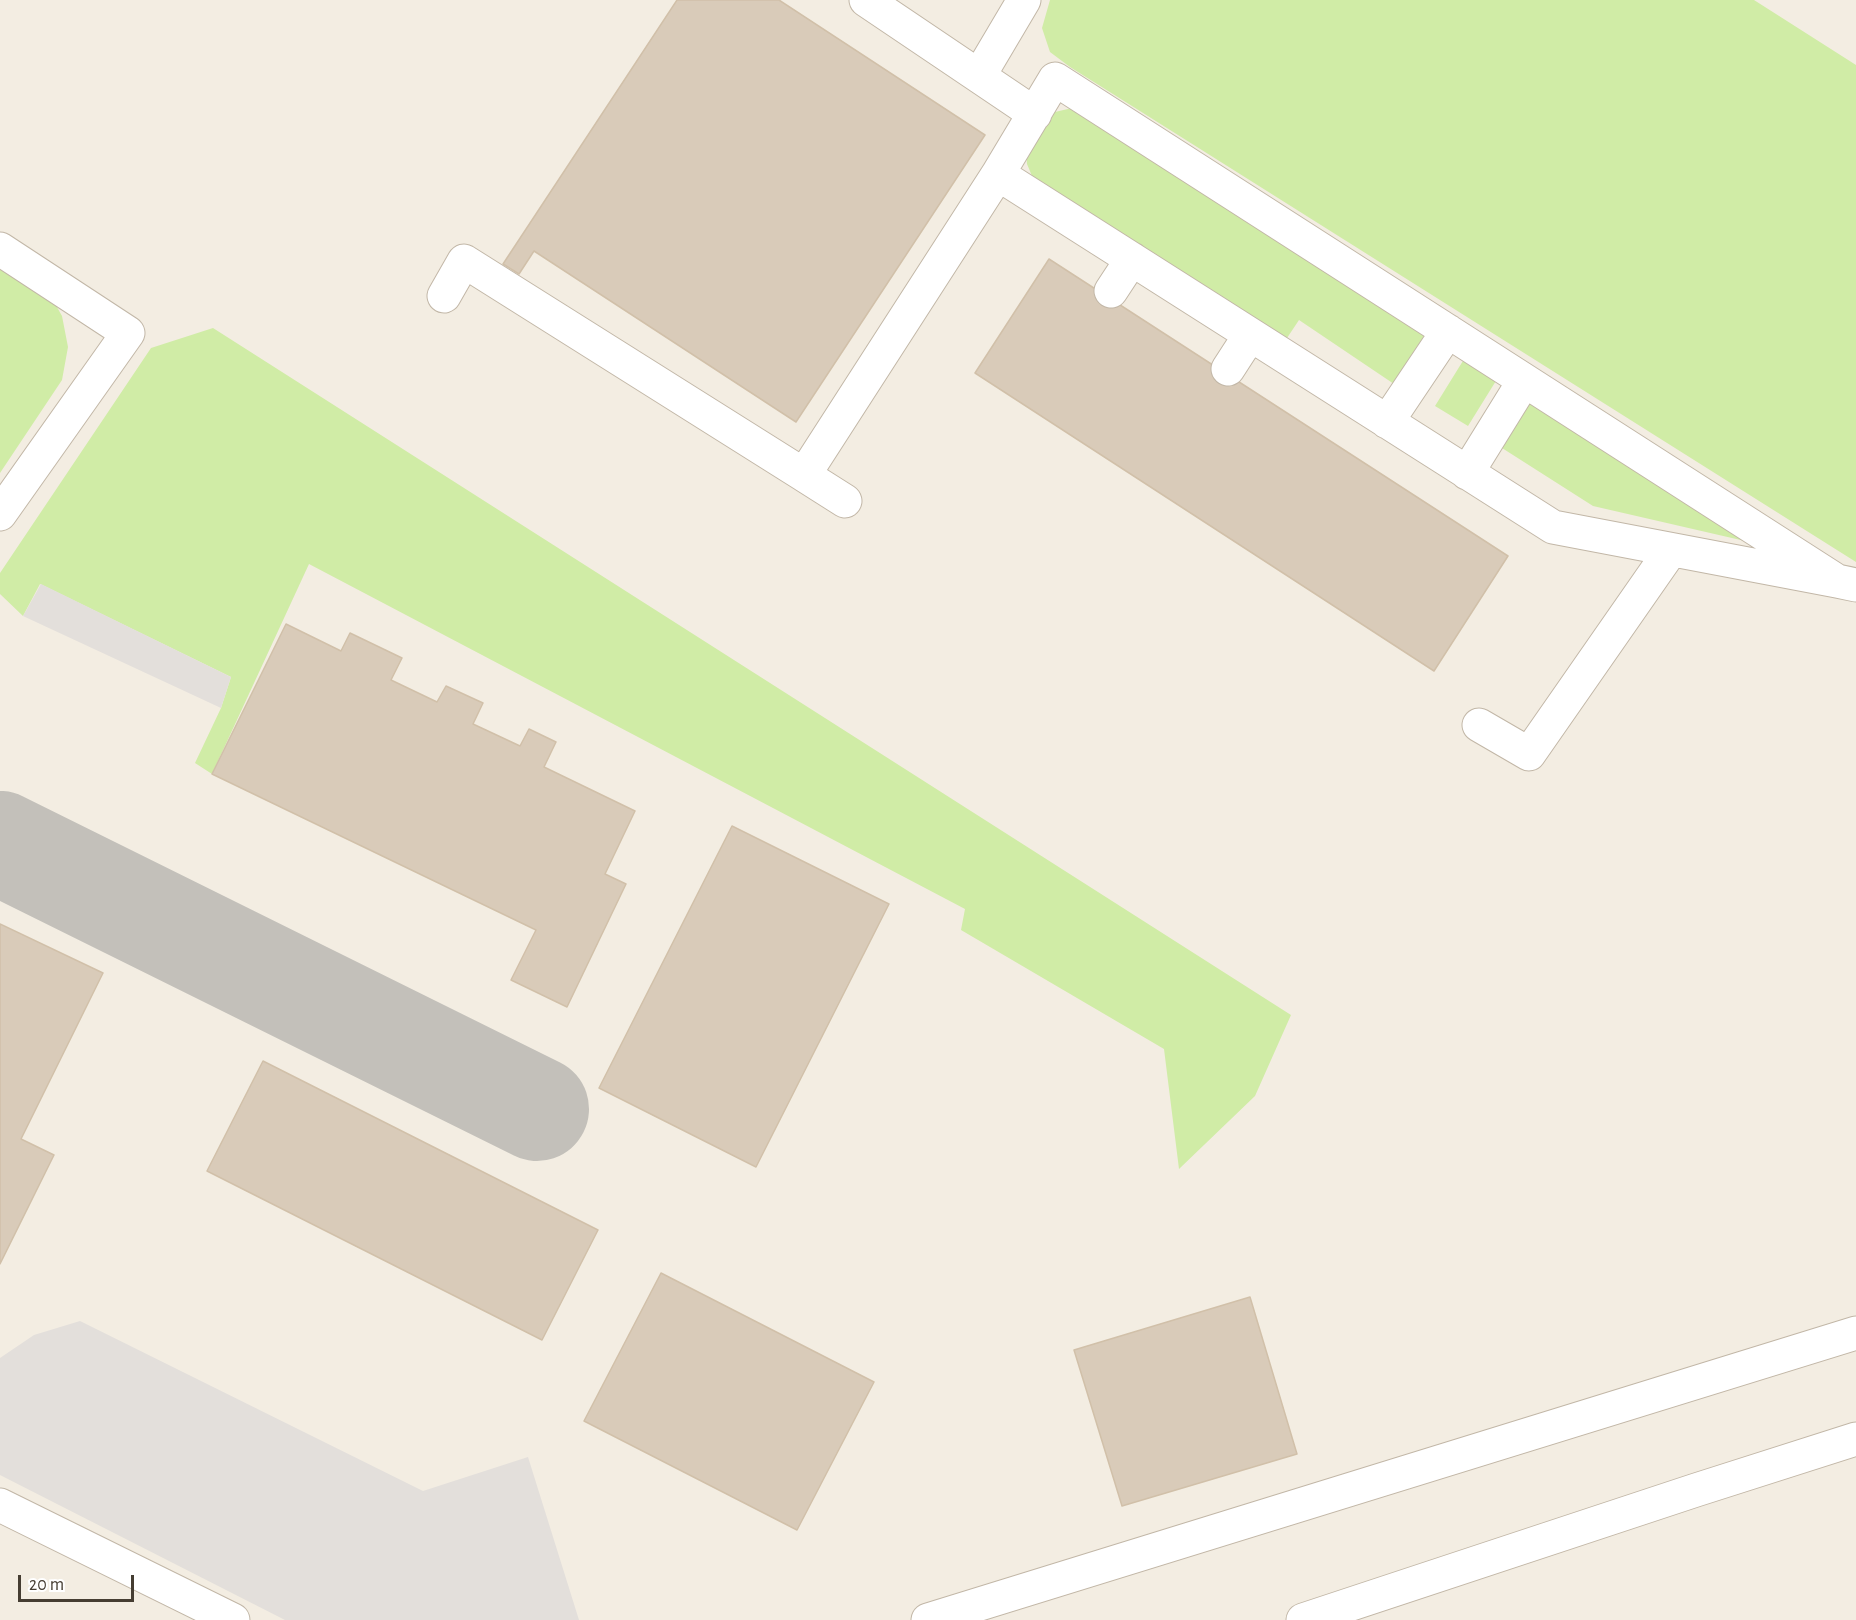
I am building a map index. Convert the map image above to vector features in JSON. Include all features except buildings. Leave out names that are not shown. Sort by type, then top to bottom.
[{"type":"street","points":[[866,0],[1035,114]]},
{"type":"street","points":[[979,76],[1024,0]]},
{"type":"street","points":[[804,475],[998,174],[1055,79],[1524,381],[1846,583]]},
{"type":"street","points":[[998,174],[1553,527],[1846,583]]},
{"type":"street","points":[[0,249],[128,333],[0,514]]},
{"type":"street","points":[[1111,291],[1132,260]]},
{"type":"street","points":[[444,296],[464,261],[845,501]]},
{"type":"street","points":[[1388,422],[1448,332]]},
{"type":"street","points":[[1228,369],[1250,335]]},
{"type":"street","points":[[1467,473],[1524,381]]},
{"type":"street","points":[[1479,724],[1529,754],[1671,549]]},
{"type":"street","points":[[928,1620],[1856,1333]]},
{"type":"street","points":[[1303,1620],[1856,1439]]},
{"type":"street","points":[[0,1505],[233,1620]]},
{"type":"green space","points":[[1050,0],[1754,0],[1856,65],[1856,562],[1070,67],[1050,52],[1042,28]]},
{"type":"green space","points":[[1072,108],[1427,331],[1394,384],[1299,320],[1287,338],[1042,186],[1032,176],[1027,164],[1026,152],[1045,120],[1055,112]]},
{"type":"green space","points":[[0,265],[53,300],[62,316],[68,347],[62,380],[0,473]]},
{"type":"green space","points":[[213,328],[1291,1015],[1255,1096],[1179,1169],[1164,1049],[961,930],[965,909],[309,564],[212,774],[195,763],[221,708],[231,677],[40,584],[23,616],[0,594],[0,573],[151,348]]},
{"type":"green space","points":[[1466,356],[1499,376],[1468,426],[1435,406]]},
{"type":"green space","points":[[1529,402],[1758,544],[1593,506],[1502,448]]},
{"type":"shaded area","points":[[41,584],[231,677],[221,708],[23,616]]},
{"type":"shaded area","points":[[80,1321],[423,1491],[528,1457],[579,1620],[285,1620],[0,1475],[0,1358],[34,1335]]},
{"type":"taxiway","points":[[0,843],[537,1109]]}]
